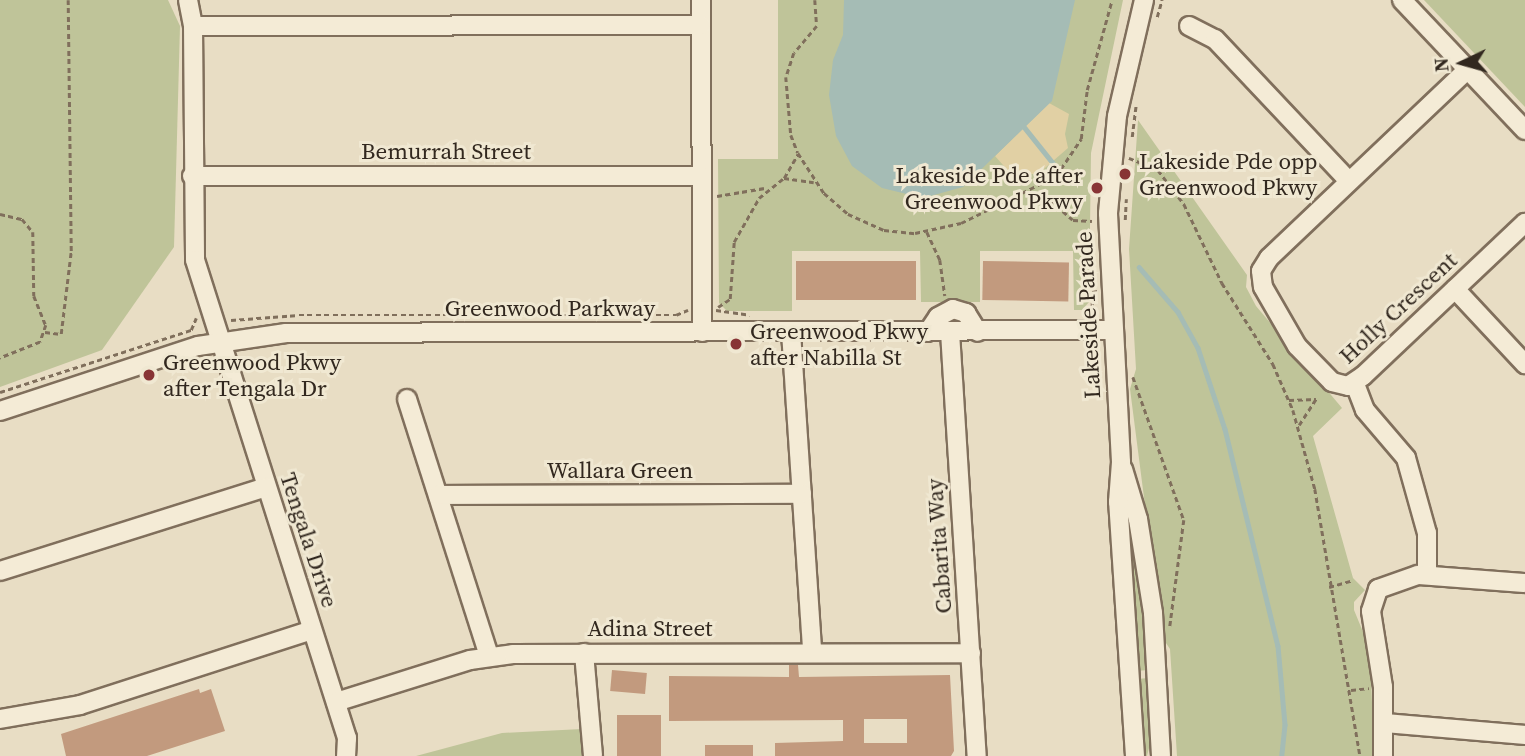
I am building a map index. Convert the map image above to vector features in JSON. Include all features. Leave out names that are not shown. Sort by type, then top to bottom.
[{"type":"street","name":"Tengala Drive","points":[[188,0],[193,26],[192,176],[195,260],[347,738],[346,756]]},
{"type":"street","points":[[701,0],[702,332]]},
{"type":"street","name":"Lakeside Parade","points":[[1135,756],[1118,502],[1121,462],[1112,330],[1110,178],[1124,78],[1144,0]]},
{"type":"street","points":[[1402,0],[1525,130]]},
{"type":"street","points":[[193,26],[701,25]]},
{"type":"street","points":[[1189,26],[1215,39],[1349,181]]},
{"type":"street","name":"Holly Crescent","points":[[1467,70],[1269,258],[1261,279],[1278,320],[1297,346],[1332,382],[1355,384],[1525,223]]},
{"type":"street","name":"Bemurrah Street","points":[[192,176],[701,176]]},
{"type":"street","points":[[1455,289],[1525,364]]},
{"type":"street","points":[[928,332],[938,317],[953,309],[966,313],[978,332]]},
{"type":"street","name":"Greenwood Parkway","points":[[0,411],[219,341],[286,333],[1112,330]]},
{"type":"street","points":[[791,332],[812,652]]},
{"type":"street","name":"Cabarita Way","points":[[950,332],[977,756]]},
{"type":"street","points":[[1355,384],[1365,410],[1406,458],[1427,533],[1426,575]]},
{"type":"street","points":[[407,399],[489,656]]},
{"type":"street","name":"Lakeside Parade","points":[[1121,462],[1132,494],[1148,580],[1161,756]]},
{"type":"street","points":[[0,571],[266,487]]},
{"type":"street","name":"Wallara Green","points":[[438,495],[802,494]]},
{"type":"street","points":[[1383,756],[1385,723],[1371,602],[1385,584],[1426,575],[1525,583]]},
{"type":"street","points":[[0,719],[80,705],[312,630]]},
{"type":"street","points":[[584,653],[593,756]]},
{"type":"street","name":"Adina Street","points":[[336,702],[489,656],[584,653],[971,653]]},
{"type":"street","points":[[1385,723],[1525,735]]},
{"type":"path","points":[[45,332],[61,334],[71,251],[68,0]]},
{"type":"path","points":[[816,0],[817,26],[794,53],[786,77],[789,117],[798,153],[816,183],[834,203],[863,223],[899,233],[927,232],[961,223],[1028,193],[1056,176],[1082,139],[1087,90],[1112,0]]},
{"type":"path","points":[[1155,24],[1162,0]]},
{"type":"path","points":[[1128,169],[1137,100]]},
{"type":"path","points":[[714,197],[768,188],[784,178],[798,153]]},
{"type":"path","points":[[1129,158],[1154,167],[1184,204],[1218,276],[1261,343],[1289,400],[1315,489],[1328,587],[1351,690],[1360,756]]},
{"type":"path","points":[[784,178],[816,183]]},
{"type":"path","points":[[762,315],[721,314],[713,307],[730,299],[734,242],[768,188]]},
{"type":"path","points":[[1125,233],[1126,190]]},
{"type":"path","points":[[1028,193],[1050,200],[1073,220],[1092,221]]},
{"type":"path","points":[[0,214],[22,219],[33,232],[34,296],[44,318],[45,332],[32,347],[0,358]]},
{"type":"path","points":[[927,232],[940,260],[944,299],[951,298]]},
{"type":"path","points":[[1081,314],[1090,313],[1092,292],[1097,291]]},
{"type":"path","points":[[225,317],[236,321],[299,315],[676,315],[694,308]]},
{"type":"path","points":[[0,392],[191,330],[195,318],[200,318]]},
{"type":"path","points":[[1133,372],[1184,520],[1170,628]]},
{"type":"path","points":[[1289,400],[1316,399],[1298,425]]},
{"type":"path","points":[[1328,587],[1353,580]]},
{"type":"path","points":[[1351,690],[1374,688]]},
{"type":"green space","points":[[0,0],[168,0],[180,26],[174,247],[102,350],[0,387]]},
{"type":"green space","points":[[778,0],[1123,0],[1091,153],[1089,302],[1082,310],[1074,310],[1073,251],[980,251],[980,302],[921,302],[920,251],[792,251],[792,311],[727,311],[719,303],[718,159],[778,159]]},
{"type":"green space","points":[[1424,0],[1525,0],[1525,107]]},
{"type":"green space","points":[[1138,120],[1247,275],[1246,287],[1256,306],[1342,408],[1313,436],[1353,578],[1365,590],[1354,602],[1354,610],[1370,649],[1374,756],[1177,756],[1170,649],[1162,637],[1130,389],[1136,369],[1129,249]]},
{"type":"green space","points":[[1124,510],[1129,510],[1144,604],[1149,670],[1135,671]]},
{"type":"green space","points":[[1150,678],[1152,736],[1147,756],[1141,756],[1135,679]]},
{"type":"green space","points":[[582,729],[584,756],[416,756],[502,733]]},
{"type":"sand","points":[[1049,103],[1069,114],[1065,134],[1068,148],[1038,174],[1011,174],[995,156]]},
{"type":"water","points":[[844,0],[1075,0],[1052,101],[963,187],[923,198],[882,188],[852,166],[836,136],[829,95],[833,60],[843,35]]},
{"type":"building","points":[[796,261],[916,261],[916,300],[796,300]]},
{"type":"building","points":[[983,261],[1069,263],[1068,301],[982,300]]},
{"type":"building","points":[[789,665],[798,665],[799,677],[950,675],[954,751],[951,756],[775,756],[775,743],[843,741],[843,720],[669,721],[669,676],[789,677]],"holes":[[[864,719],[907,719],[907,743],[864,743]]]},
{"type":"building","points":[[612,670],[647,673],[645,694],[610,691]]},
{"type":"building","points":[[199,689],[200,693],[211,689],[225,731],[147,756],[66,756],[61,734]]},
{"type":"building","points":[[617,715],[661,715],[661,756],[617,756]]},
{"type":"building","points":[[705,745],[753,745],[753,756],[705,756]]},
{"type":"waterway","points":[[1021,123],[1053,163]]},
{"type":"waterway","points":[[1139,267],[1178,312],[1198,348],[1225,429],[1278,646],[1285,725],[1282,756]]},
{"type":"place","name":"Lakeside Pde opp Greenwood Pkwy","points":[[1125,174]]},
{"type":"place","name":"Lakeside Pde after Greenwood Pkwy","points":[[1097,188]]},
{"type":"place","name":"Greenwood Pkwy after Nabilla St","points":[[736,344]]},
{"type":"place","name":"Greenwood Pkwy after Tengala Dr","points":[[149,375]]}]
